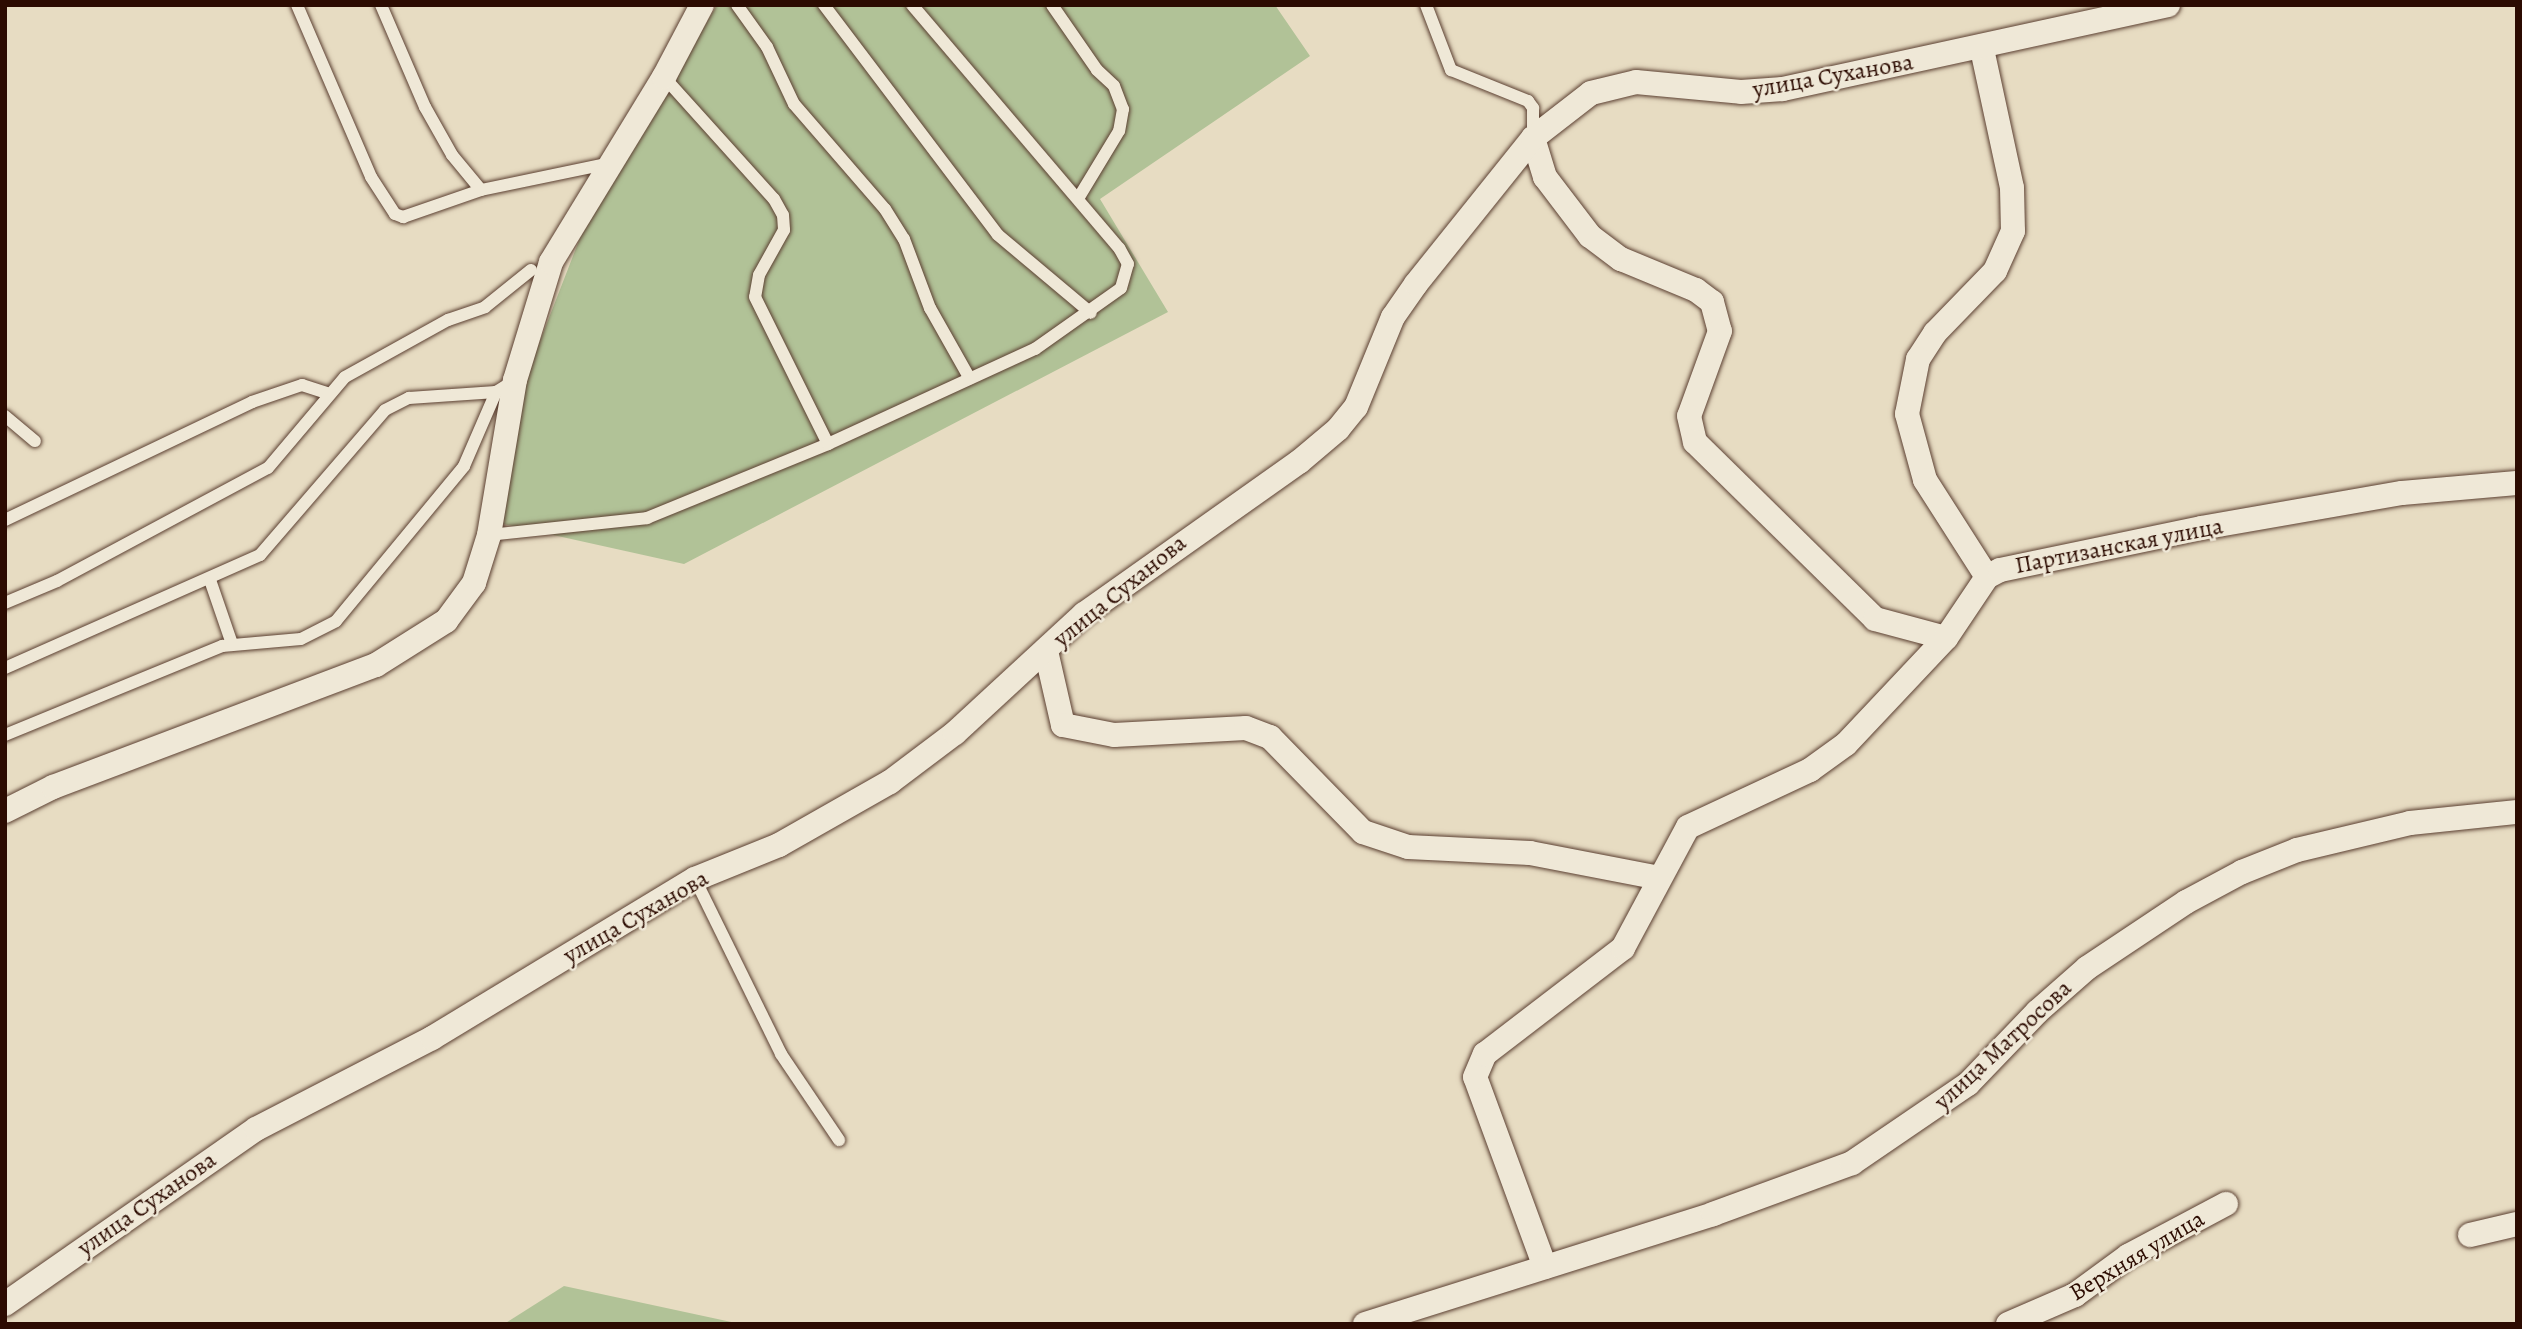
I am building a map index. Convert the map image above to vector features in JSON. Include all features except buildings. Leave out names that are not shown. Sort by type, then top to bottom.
[{"type":"street","points":[[5,811],[53,787],[376,665],[446,621],[474,583],[489,535],[506,386],[551,262],[664,77],[702,5]]},
{"type":"street","name":"улица Суханова","points":[[5,1304],[256,1129],[432,1038],[695,879],[779,845],[890,782],[956,733],[1084,614],[1299,462],[1338,429],[1356,407],[1393,317],[1533,138],[1569,106],[1614,85],[1661,82],[1761,92],[1982,49],[2168,5]]},
{"type":"street","points":[[1982,49],[2012,188],[2013,232],[1995,271],[1935,333],[1919,359],[1907,414],[1925,480],[1987,577]]},
{"type":"street","points":[[1533,138],[1545,177],[1590,236],[1621,259],[1696,290],[1716,309],[1720,331],[1689,416],[1695,442],[1875,619],[1946,638]]},
{"type":"street","name":"Партизанская улица","points":[[1545,1267],[1475,1077],[1485,1054],[1623,948],[1688,827],[1810,770],[1881,710],[1946,638],[1987,577],[2000,570],[2201,528],[2402,493],[2517,482]]},
{"type":"street","points":[[1046,651],[1063,725],[1114,735],[1247,728],[1270,737],[1363,832],[1408,847],[1530,853],[1660,878]]},
{"type":"street","name":"улица Матросова","points":[[1366,1324],[1713,1214],[1852,1163],[1968,1084],[2037,1012],[2087,968],[2186,902],[2242,872],[2297,850],[2410,823],[2517,812]]},
{"type":"street","name":"Верхняя улица","points":[[2008,1324],[2075,1295],[2128,1256],[2226,1204]]},
{"type":"street","points":[[2470,1235],[2517,1224]]},
{"type":"lane","points":[[297,5],[372,177],[395,214],[403,217],[481,190],[614,162]]},
{"type":"lane","points":[[381,5],[425,107],[452,155],[481,190]]},
{"type":"lane","points":[[737,5],[767,47],[794,104],[885,209],[904,239],[930,308],[970,379]]},
{"type":"lane","points":[[824,5],[998,235],[1091,313]]},
{"type":"lane","points":[[489,535],[647,518],[828,444],[1035,349],[1091,313],[1121,288],[1128,264],[1079,197],[1037,155],[912,5]]},
{"type":"lane","points":[[1052,5],[1089,60],[1114,86],[1123,109],[1119,131],[1079,197]]},
{"type":"lane","points":[[1426,5],[1451,70],[1528,101],[1533,108],[1533,138]]},
{"type":"lane","points":[[664,77],[774,199],[783,215],[784,230],[759,275],[755,297],[828,444]]},
{"type":"lane","points":[[5,603],[57,581],[268,468],[327,393],[345,377],[447,320],[485,307],[531,270]]},
{"type":"lane","points":[[5,520],[252,402],[302,385],[327,393]]},
{"type":"lane","points":[[5,668],[210,580],[260,555],[385,410],[409,398],[506,386]]},
{"type":"lane","points":[[5,735],[232,644],[301,639],[336,621],[464,466],[506,386]]},
{"type":"lane","points":[[5,416],[35,441]]},
{"type":"lane","points":[[210,580],[232,644]]},
{"type":"lane","points":[[695,879],[781,1054],[839,1140]]},
{"type":"green space","points":[[717,5],[1275,5],[1310,56],[1100,199],[1168,312],[684,564],[503,524],[526,377],[580,238]]},
{"type":"green space","points":[[564,1286],[736,1323],[737,1324],[504,1324]]}]
